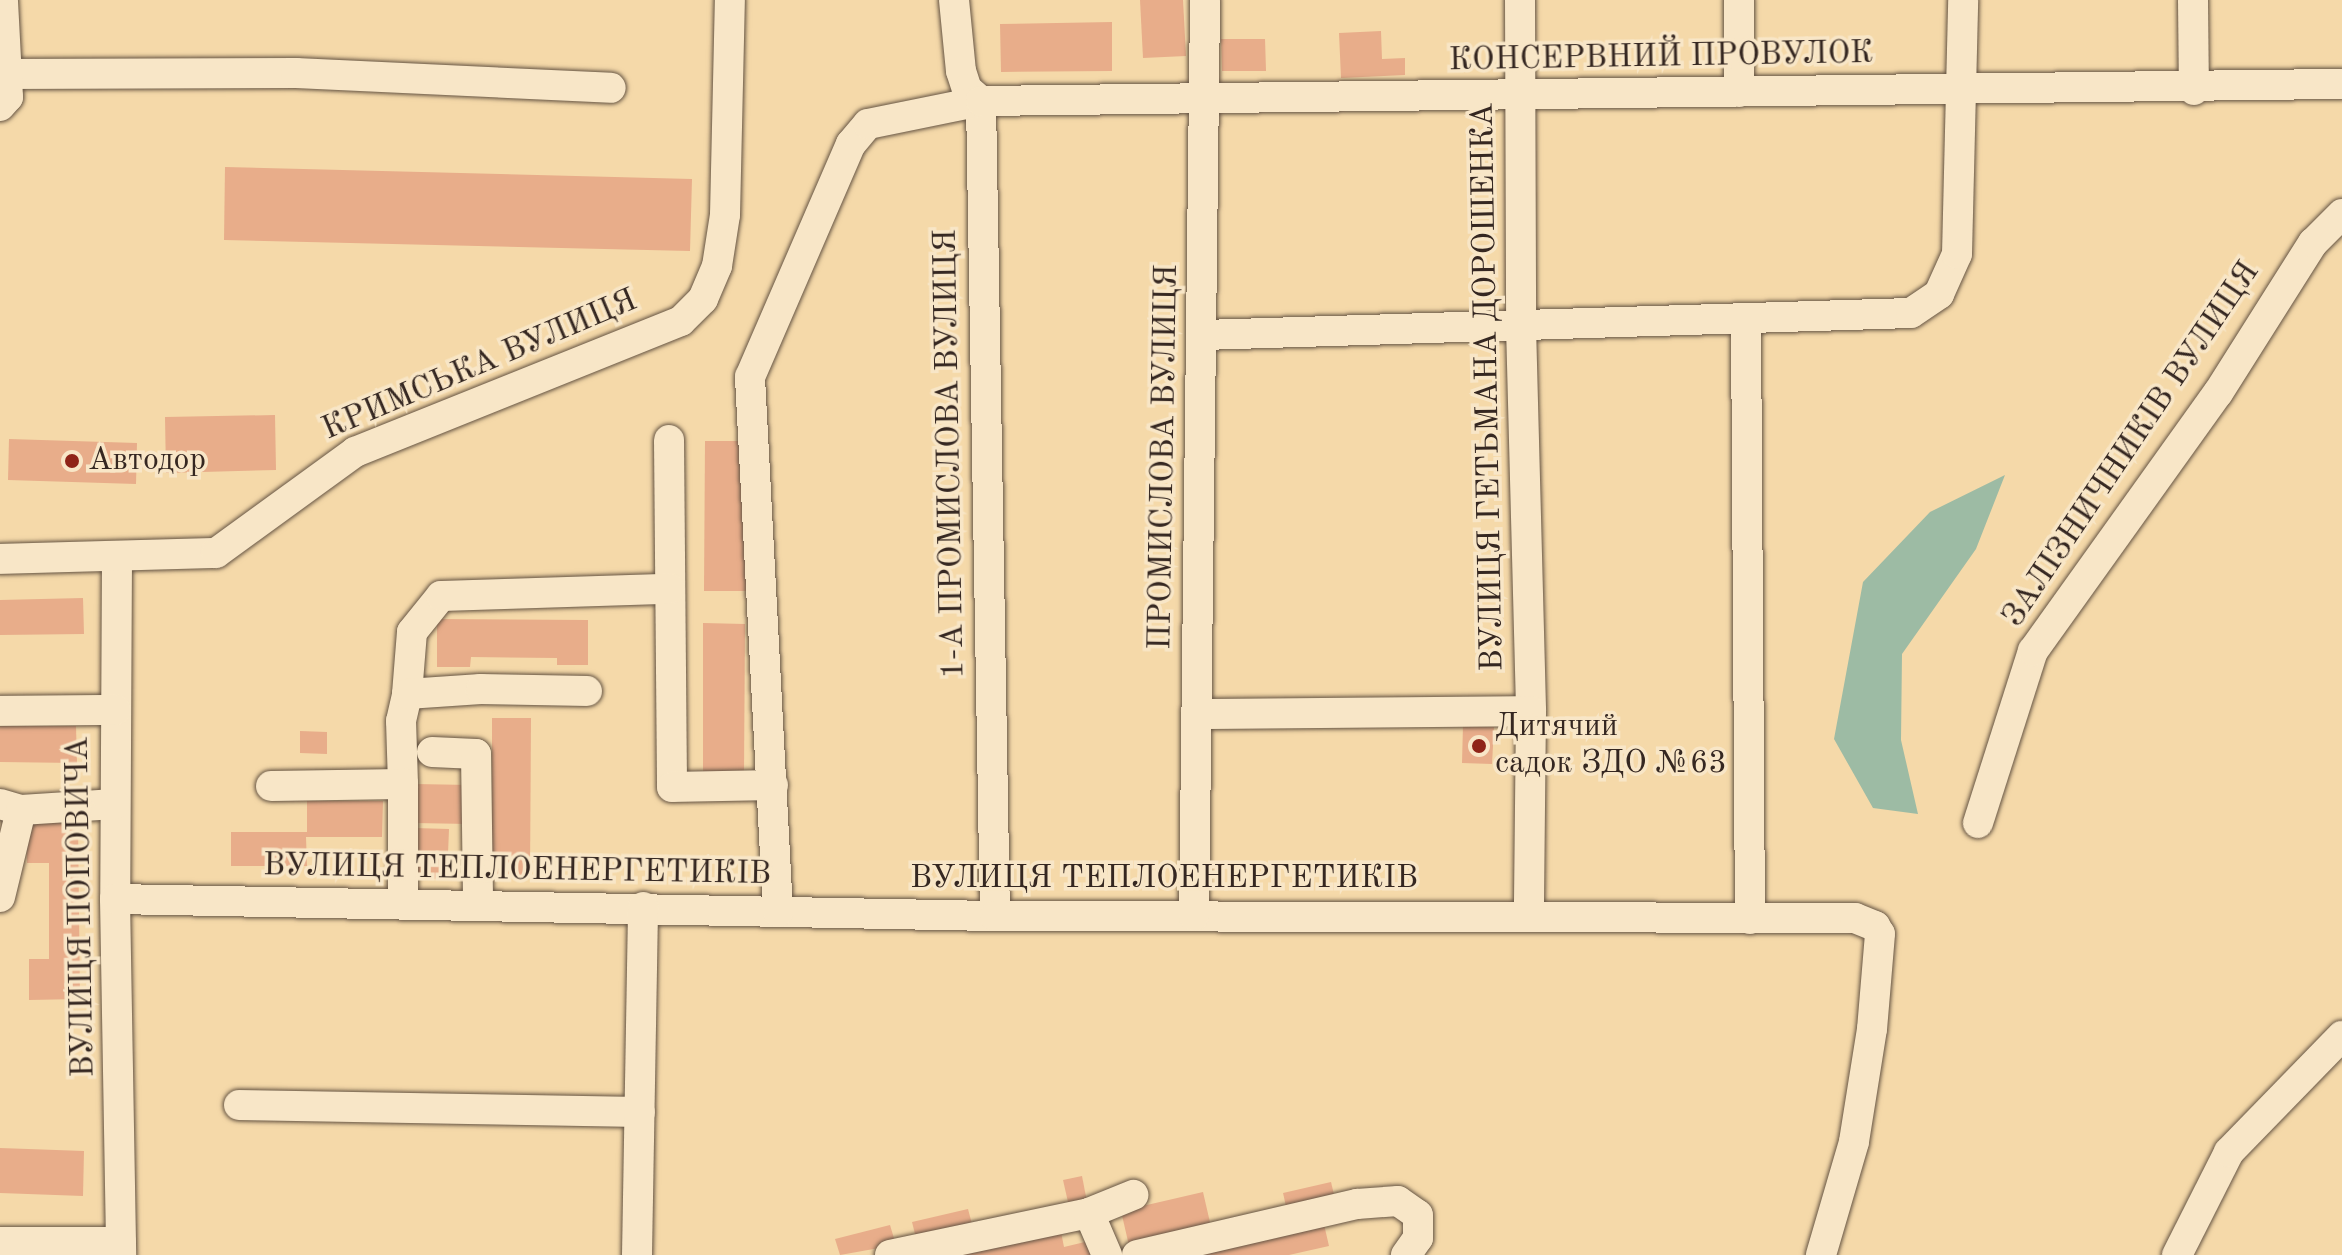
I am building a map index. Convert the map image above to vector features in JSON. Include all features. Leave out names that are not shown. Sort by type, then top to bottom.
[{"type":"street","points":[[0,106],[8,97],[3,74],[3,0]]},
{"type":"street","name":"КРИМСЬКА ВУЛИЦЯ","points":[[0,559],[216,553],[355,452],[681,321],[703,299],[717,266],[725,215],[730,0]]},
{"type":"street","points":[[954,0],[961,71],[967,89],[981,101]]},
{"type":"street","name":"ПРОМИСЛОВА ВУЛИЦЯ","points":[[1194,916],[1208,99],[1205,0]]},
{"type":"street","name":"ВУЛИЦЯ ГЕТЬМАНА ДОРОШЕНКА","points":[[1520,0],[1521,326],[1531,711],[1529,917]]},
{"type":"street","points":[[1739,0],[1739,92]]},
{"type":"street","points":[[1203,335],[1746,321],[1911,313],[1939,294],[1957,254],[1963,0]]},
{"type":"street","points":[[2193,0],[2194,90]]},
{"type":"street","points":[[3,74],[296,73],[611,88]]},
{"type":"street","name":"КОНСЕРВНИЙ ПРОВУЛОК","points":[[778,912],[750,377],[856,135],[884,117],[981,101],[2194,90],[2342,84]]},
{"type":"street","name":"1-А ПРОМИСЛОВА ВУЛИЦЯ","points":[[981,101],[995,916]]},
{"type":"street","name":"ЗАЛІЗНИЧНИКІВ ВУЛИЦЯ","points":[[1978,823],[2033,651],[2218,393],[2313,243],[2342,214]]},
{"type":"street","points":[[1746,321],[1750,919]]},
{"type":"street","points":[[669,440],[672,787],[773,785]]},
{"type":"street","name":"ВУЛИЦЯ ПОПОВИЧА","points":[[117,558],[115,899],[121,1248]]},
{"type":"street","points":[[403,902],[401,721],[407,694],[412,632],[441,596],[670,589]]},
{"type":"street","points":[[407,694],[481,689],[587,691]]},
{"type":"street","points":[[0,711],[116,710]]},
{"type":"street","points":[[1196,714],[1531,711]]},
{"type":"street","points":[[432,752],[476,754],[478,902]]},
{"type":"street","points":[[271,786],[403,784]]},
{"type":"street","points":[[0,897],[11,807],[115,804]]},
{"type":"street","name":"ВУЛИЦЯ ТЕПЛОЕНЕРГЕТИКІВ","points":[[115,899],[478,902],[995,916],[1855,918],[1875,926],[1880,934],[1854,1142],[1821,1255]]},
{"type":"street","points":[[637,1255],[643,907]]},
{"type":"street","points":[[2177,1255],[2229,1152],[2342,1036]]},
{"type":"street","points":[[239,1105],[640,1112]]},
{"type":"street","points":[[890,1255],[1089,1213],[1133,1195]]},
{"type":"street","points":[[1137,1255],[1357,1204],[1398,1201],[1418,1215],[1418,1238],[1406,1255]]},
{"type":"street","points":[[1089,1213],[1107,1255]]},
{"type":"street","points":[[0,1242],[121,1248]]},
{"type":"shaded area","points":[[2005,475],[1976,549],[1902,654],[1901,740],[1918,814],[1873,808],[1834,739],[1863,582],[1930,512]]},
{"type":"building","points":[[1140,0],[1183,0],[1186,56],[1143,58]]},
{"type":"building","points":[[1112,22],[1112,71],[1001,72],[1000,24]]},
{"type":"building","points":[[1381,31],[1382,59],[1405,58],[1405,75],[1341,78],[1339,33]]},
{"type":"building","points":[[1221,39],[1265,39],[1266,71],[1222,71]]},
{"type":"building","points":[[225,167],[692,179],[690,251],[224,240]]},
{"type":"building","points":[[275,415],[276,470],[166,473],[165,417]]},
{"type":"building","name":"Автодор","points":[[9,439],[137,443],[136,484],[8,480]]},
{"type":"building","points":[[705,441],[747,441],[746,591],[704,591]]},
{"type":"building","points":[[83,598],[84,634],[0,635],[0,600]]},
{"type":"building","points":[[437,619],[588,620],[588,665],[557,665],[557,658],[471,657],[470,667],[437,667]]},
{"type":"building","points":[[703,623],[745,624],[744,774],[703,774]]},
{"type":"building","points":[[492,718],[531,718],[530,877],[492,877]]},
{"type":"building","points":[[1463,725],[1494,727],[1492,764],[1462,763]]},
{"type":"building","points":[[0,726],[76,726],[77,763],[0,762]]},
{"type":"building","points":[[300,731],[327,732],[327,754],[300,753]]},
{"type":"building","points":[[415,784],[470,785],[470,824],[414,823]]},
{"type":"building","points":[[307,801],[383,801],[382,837],[306,837],[307,866],[231,866],[231,832],[307,832]]},
{"type":"building","points":[[26,822],[78,822],[80,999],[29,1000],[29,959],[49,959],[49,863],[27,863]]},
{"type":"building","points":[[414,828],[449,829],[447,879],[412,878]]},
{"type":"building","points":[[0,1148],[84,1151],[83,1196],[0,1193]]},
{"type":"building","points":[[1082,1176],[1088,1207],[1070,1211],[1063,1180]]},
{"type":"building","points":[[1331,1182],[1336,1203],[1288,1215],[1283,1193]]},
{"type":"building","points":[[1203,1192],[1212,1231],[1130,1250],[1121,1211]]},
{"type":"building","points":[[968,1209],[973,1228],[917,1242],[912,1222]]},
{"type":"building","points":[[1323,1220],[1329,1246],[1289,1255],[1179,1255]]},
{"type":"building","points":[[890,1225],[896,1245],[840,1255],[835,1239]]},
{"type":"building","points":[[1060,1227],[1064,1247],[1089,1241],[1092,1255],[938,1255]]},
{"type":"place","name":"Автодор","points":[[72,461]]},
{"type":"place","name":"Дитячий садок ЗДО №63","points":[[1479,746]]}]
